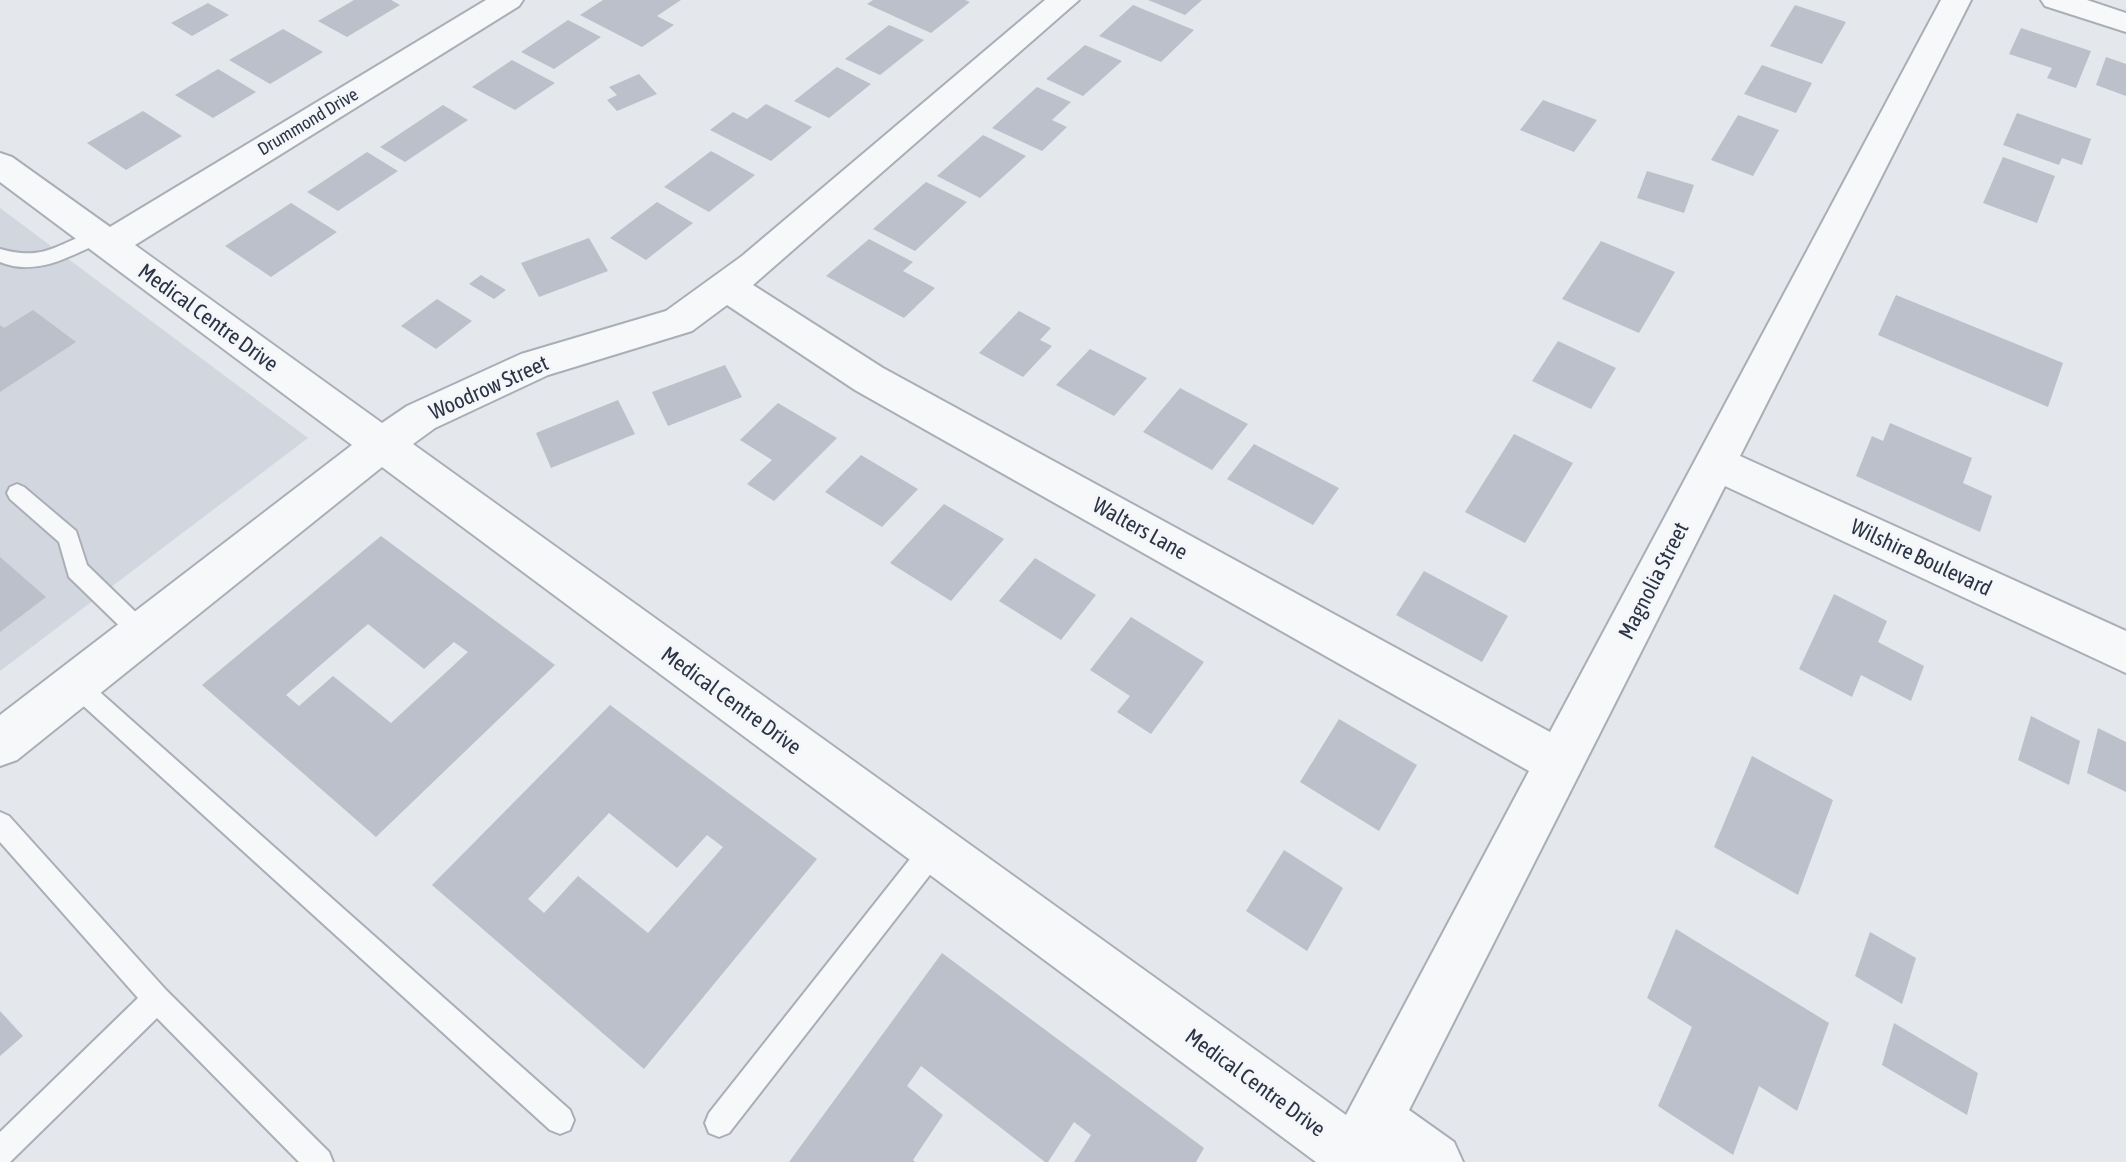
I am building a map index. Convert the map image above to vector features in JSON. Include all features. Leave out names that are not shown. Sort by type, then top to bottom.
[{"type":"street","name":"Drummond Drive","points":[[103,241],[508,0]]},
{"type":"street","name":"Woodrow Street","points":[[0,744],[381,445],[421,417],[535,364],[679,321],[726,286],[1064,0]]},
{"type":"street","name":"Magnolia Street","points":[[1361,1146],[1956,0]]},
{"type":"street","points":[[2056,0],[2126,23]]},
{"type":"street","name":"Medical Centre Drive","points":[[0,165],[934,849],[1361,1146],[1434,1162]]},
{"type":"street","name":"Walters Lane","points":[[726,286],[869,379],[1560,763]]},
{"type":"street","name":"Wilshire Boulevard","points":[[1715,463],[2126,653]]},
{"type":"lane","points":[[0,255],[16,263],[35,262],[103,241]]},
{"type":"lane","points":[[17,493],[68,537],[77,570],[142,633]]},
{"type":"lane","points":[[76,685],[560,1120]]},
{"type":"lane","points":[[0,824],[157,999],[319,1162]]},
{"type":"lane","points":[[719,1123],[934,849]]},
{"type":"lane","points":[[0,1152],[157,999]]},
{"type":"shaded area","points":[[0,208],[308,438],[0,671]]},
{"type":"building","points":[[354,0],[391,0],[400,5],[347,37],[318,21]]},
{"type":"building","points":[[603,0],[681,0],[657,16],[674,25],[642,47],[580,15]]},
{"type":"building","points":[[873,0],[970,2],[931,33],[867,4]]},
{"type":"building","points":[[1148,0],[1202,0],[1185,15]]},
{"type":"building","points":[[208,3],[229,15],[192,36],[171,23]]},
{"type":"building","points":[[1133,5],[1194,30],[1161,62],[1099,36]]},
{"type":"building","points":[[1795,5],[1846,22],[1822,64],[1770,46]]},
{"type":"building","points":[[568,20],[601,37],[554,69],[521,52]]},
{"type":"building","points":[[889,25],[924,40],[880,75],[845,59]]},
{"type":"building","points":[[2021,28],[2091,51],[2076,88],[2047,78],[2052,68],[2009,54]]},
{"type":"building","points":[[283,29],[323,52],[270,84],[229,60]]},
{"type":"building","points":[[1085,45],[1122,61],[1083,96],[1046,79]]},
{"type":"building","points":[[2106,57],[2126,64],[2126,96],[2096,85]]},
{"type":"building","points":[[512,60],[555,83],[515,110],[472,87]]},
{"type":"building","points":[[1762,65],[1812,83],[1796,113],[1744,94]]},
{"type":"building","points":[[837,67],[871,84],[829,118],[794,101]]},
{"type":"building","points":[[218,69],[256,92],[213,118],[175,95]]},
{"type":"building","points":[[639,74],[657,94],[617,111],[607,100],[617,95],[609,87]]},
{"type":"building","points":[[1037,87],[1071,102],[1052,120],[1067,127],[1042,151],[992,128]]},
{"type":"building","points":[[1543,100],[1597,120],[1574,152],[1520,130]]},
{"type":"building","points":[[766,104],[812,127],[771,161],[710,130],[733,112],[747,119]]},
{"type":"building","points":[[443,105],[468,120],[405,162],[380,147]]},
{"type":"building","points":[[143,111],[182,136],[126,170],[87,143]]},
{"type":"building","points":[[2017,113],[2091,139],[2082,165],[2062,158],[2059,165],[2003,145]]},
{"type":"building","points":[[1738,115],[1779,130],[1753,176],[1711,160]]},
{"type":"building","points":[[983,135],[1026,156],[980,198],[937,176]]},
{"type":"building","points":[[711,151],[755,175],[709,212],[664,187]]},
{"type":"building","points":[[367,152],[398,171],[338,211],[307,192]]},
{"type":"building","points":[[2003,157],[2055,176],[2037,223],[1983,203]]},
{"type":"building","points":[[1647,171],[1694,185],[1684,213],[1637,198]]},
{"type":"building","points":[[926,182],[967,202],[915,251],[873,229]]},
{"type":"building","points":[[657,202],[693,223],[646,260],[610,238]]},
{"type":"building","points":[[291,203],[337,232],[271,277],[225,246]]},
{"type":"building","points":[[589,238],[608,271],[539,297],[521,263]]},
{"type":"building","points":[[869,239],[913,262],[903,271],[935,288],[904,318],[826,276]]},
{"type":"building","points":[[1601,241],[1675,272],[1639,333],[1562,299]]},
{"type":"building","points":[[481,275],[506,290],[494,299],[469,284]]},
{"type":"building","points":[[1896,295],[2063,363],[2048,407],[1878,335]]},
{"type":"building","points":[[437,299],[472,321],[436,349],[401,326]]},
{"type":"building","points":[[33,310],[76,342],[0,392],[0,325],[4,328]]},
{"type":"building","points":[[1019,311],[1051,328],[1040,340],[1052,346],[1023,377],[979,353]]},
{"type":"building","points":[[1558,341],[1616,368],[1591,409],[1532,381]]},
{"type":"building","points":[[1090,349],[1147,378],[1114,416],[1056,385]]},
{"type":"building","points":[[725,365],[742,397],[668,426],[652,392]]},
{"type":"building","points":[[1180,388],[1248,424],[1212,470],[1143,432]]},
{"type":"building","points":[[618,400],[635,434],[551,468],[536,433]]},
{"type":"building","points":[[778,403],[837,438],[774,501],[747,484],[772,460],[740,440]]},
{"type":"building","points":[[1890,423],[1972,458],[1963,483],[1992,496],[1980,532],[1856,476],[1872,436],[1883,441]]},
{"type":"building","points":[[1514,434],[1573,463],[1525,543],[1465,512]]},
{"type":"building","points":[[1254,444],[1339,488],[1313,525],[1227,479]]},
{"type":"building","points":[[861,455],[918,489],[882,527],[825,492]]},
{"type":"building","points":[[944,504],[1004,539],[951,601],[890,563]]},
{"type":"building","points":[[381,536],[555,665],[376,837],[202,685]],"holes":[[[368,624],[424,669],[454,642],[468,652],[391,723],[333,676],[299,706],[286,695]]]},
{"type":"building","points":[[0,557],[46,597],[0,632]]},
{"type":"building","points":[[1035,558],[1096,595],[1061,640],[999,601]]},
{"type":"building","points":[[1424,571],[1508,616],[1482,662],[1396,615]]},
{"type":"building","points":[[1834,594],[1887,621],[1878,642],[1924,666],[1911,701],[1861,675],[1852,697],[1799,669]]},
{"type":"building","points":[[1131,617],[1204,662],[1151,734],[1117,712],[1130,696],[1090,670]]},
{"type":"building","points":[[610,705],[817,859],[644,1069],[432,885]],"holes":[[[609,813],[677,868],[707,835],[723,847],[648,933],[578,876],[544,913],[528,899]]]},
{"type":"building","points":[[2031,716],[2080,741],[2069,785],[2018,760]]},
{"type":"building","points":[[1339,719],[1417,765],[1379,831],[1300,782]]},
{"type":"building","points":[[2098,728],[2126,742],[2126,792],[2087,773]]},
{"type":"building","points":[[1752,756],[1833,800],[1798,895],[1714,847]]},
{"type":"building","points":[[1284,850],[1343,888],[1307,951],[1246,911]]},
{"type":"building","points":[[1676,929],[1829,1023],[1797,1111],[1759,1086],[1733,1155],[1658,1106],[1692,1027],[1647,998]]},
{"type":"building","points":[[1870,932],[1916,958],[1902,1004],[1855,976]]},
{"type":"building","points":[[942,953],[1204,1148],[1196,1162],[1074,1162],[1091,1135],[1074,1122],[1048,1162],[1045,1162],[921,1066],[907,1086],[943,1115],[913,1160],[915,1162],[789,1162]]},
{"type":"building","points":[[0,1011],[23,1036],[0,1056]]},
{"type":"building","points":[[1894,1023],[1978,1073],[1967,1115],[1882,1065]]}]
